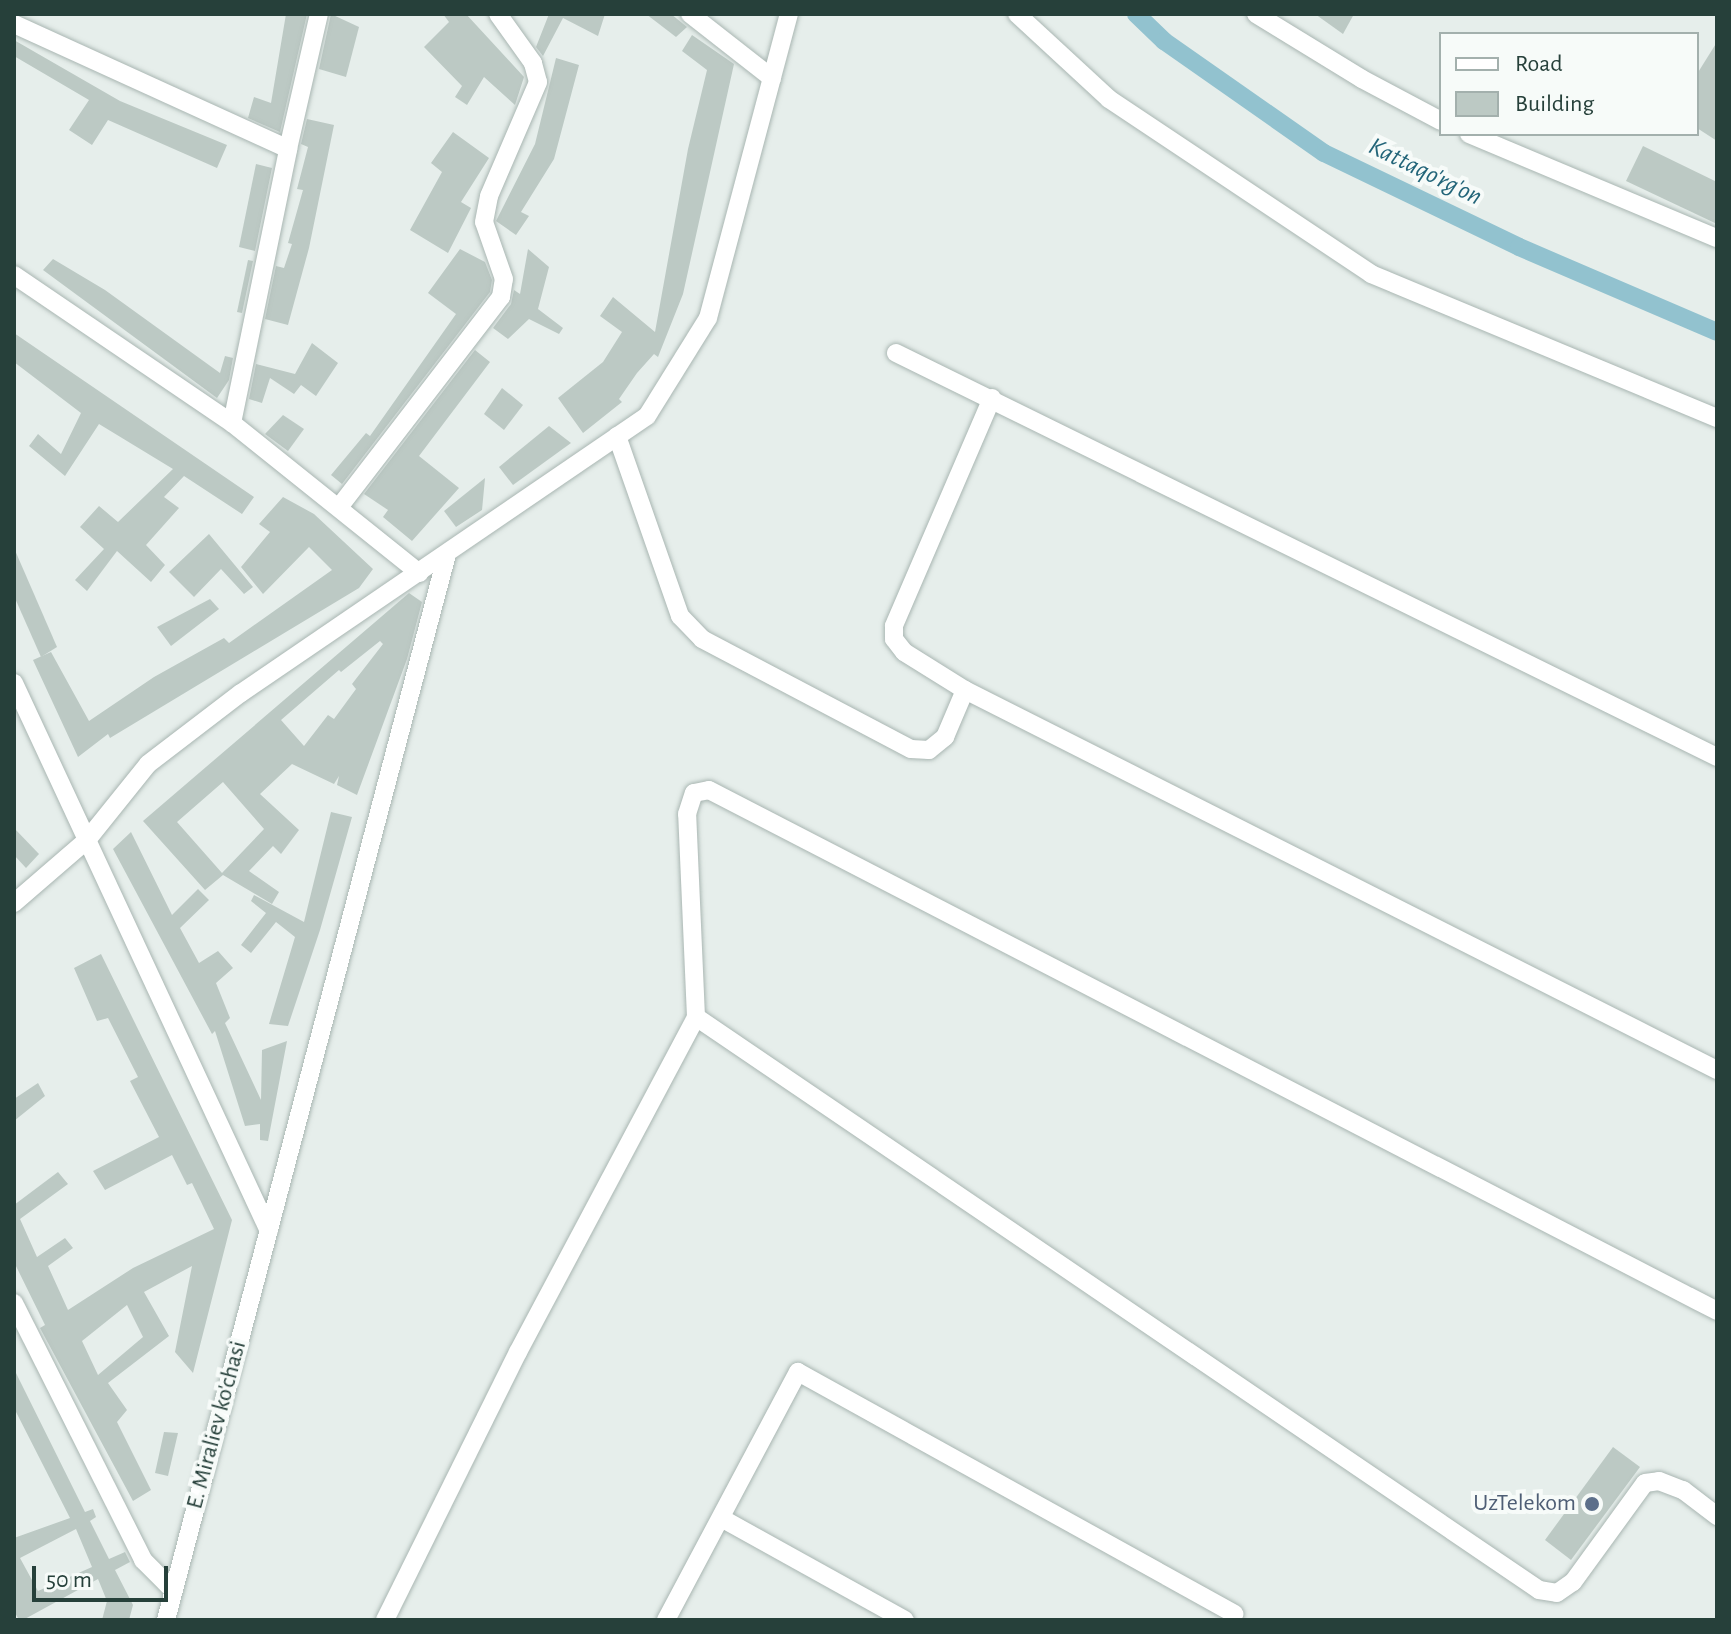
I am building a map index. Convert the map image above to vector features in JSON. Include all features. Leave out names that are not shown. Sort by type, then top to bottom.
[{"type":"street","points":[[232,423],[319,14]]},
{"type":"street","points":[[340,506],[501,297],[504,279],[484,222],[489,196],[538,82],[533,63],[498,14]]},
{"type":"street","points":[[690,14],[772,78]]},
{"type":"street","points":[[14,903],[87,840],[148,764],[241,693],[647,416],[708,318],[789,14]]},
{"type":"street","points":[[1017,14],[1109,99],[1371,274],[1717,418]]},
{"type":"street","points":[[1256,14],[1362,79],[1439,120]]},
{"type":"street","points":[[14,24],[288,149]]},
{"type":"street","points":[[1474,136],[1717,238]]},
{"type":"street","points":[[14,275],[232,423],[340,506],[419,573]]},
{"type":"street","points":[[896,353],[1717,757]]},
{"type":"street","points":[[992,398],[894,626],[894,639],[904,652],[965,690],[1717,1070]]},
{"type":"street","points":[[617,436],[680,616],[702,639],[911,749],[929,750],[945,737],[965,690]]},
{"type":"street","name":"E. Miraliev ko'chasi","points":[[166,1620],[447,554]]},
{"type":"street","points":[[16,695],[269,1231]]},
{"type":"street","points":[[385,1620],[518,1352],[696,1017],[687,814],[694,793],[709,790],[1717,1311]]},
{"type":"street","points":[[696,1017],[1539,1590],[1557,1593],[1573,1582],[1645,1483],[1659,1481],[1683,1490],[1717,1516]]},
{"type":"street","points":[[14,1303],[143,1560],[173,1590]]},
{"type":"street","points":[[666,1620],[798,1372],[1234,1614]]},
{"type":"street","points":[[721,1518],[905,1620]]},
{"type":"building","points":[[286,14],[307,14],[280,132],[248,118],[254,97],[271,103]]},
{"type":"building","points":[[331,14],[359,27],[346,77],[319,69]]},
{"type":"building","points":[[443,14],[466,14],[524,77],[515,105],[484,77],[467,105],[455,97],[462,86],[424,47],[449,22]]},
{"type":"building","points":[[549,14],[605,14],[598,36],[563,18],[543,56],[536,47]]},
{"type":"building","points":[[646,14],[671,14],[687,27],[676,37]]},
{"type":"building","points":[[1315,14],[1354,14],[1343,34]]},
{"type":"building","points":[[692,35],[734,64],[683,294],[658,357],[654,354],[637,373],[619,399],[622,402],[583,433],[558,398],[603,362],[622,332],[600,316],[613,297],[655,332],[688,149],[707,70],[682,51]]},
{"type":"building","points":[[14,40],[120,101],[227,145],[217,168],[108,120],[92,145],[69,130],[89,100],[14,56]]},
{"type":"building","points":[[1717,42],[1717,141],[1699,129],[1699,71]]},
{"type":"building","points":[[556,58],[579,65],[554,159],[521,212],[529,216],[516,235],[496,221],[535,144]]},
{"type":"building","points":[[307,119],[334,125],[309,248],[288,325],[265,319],[276,266],[284,268],[292,244],[288,243],[303,190],[297,189],[308,147],[301,144]]},
{"type":"building","points":[[453,132],[489,158],[461,202],[471,208],[448,253],[410,230],[442,172],[431,163]]},
{"type":"building","points":[[1643,146],[1717,182],[1717,224],[1626,181]]},
{"type":"building","points":[[256,164],[272,168],[255,251],[239,247]]},
{"type":"building","points":[[460,249],[485,262],[492,280],[490,292],[342,484],[331,475],[366,433],[370,436],[456,314],[428,293]]},
{"type":"building","points":[[528,249],[549,267],[538,309],[563,328],[559,334],[529,319],[508,339],[493,328],[511,304],[514,290],[520,294]]},
{"type":"building","points":[[53,259],[105,290],[220,373],[225,356],[233,358],[229,380],[217,398],[43,270]]},
{"type":"building","points":[[248,260],[253,261],[242,313],[237,312]]},
{"type":"building","points":[[14,333],[254,497],[242,514],[184,476],[164,497],[179,508],[146,545],[165,565],[151,582],[117,551],[87,591],[75,580],[104,549],[80,527],[99,506],[118,522],[173,469],[99,424],[65,476],[29,446],[38,434],[61,454],[81,413],[14,362]]},
{"type":"building","points":[[312,343],[338,363],[316,396],[301,385],[294,394],[270,378],[262,403],[249,399],[256,364],[295,374]]},
{"type":"building","points":[[475,350],[490,362],[419,456],[459,488],[412,541],[383,517],[388,510],[364,494]]},
{"type":"building","points":[[502,388],[523,405],[504,430],[484,414]]},
{"type":"building","points":[[283,415],[304,429],[288,451],[265,434]]},
{"type":"building","points":[[549,426],[571,443],[513,485],[499,467]]},
{"type":"building","points":[[485,478],[482,510],[456,527],[444,511]]},
{"type":"building","points":[[283,497],[314,514],[373,569],[359,588],[110,738],[108,734],[78,757],[33,660],[51,652],[89,721],[154,677],[224,638],[229,643],[332,570],[309,547],[263,594],[241,567],[270,532],[259,524]]},
{"type":"building","points":[[209,534],[253,587],[244,594],[221,569],[194,597],[169,572]]},
{"type":"building","points":[[14,548],[57,647],[41,657],[14,596]]},
{"type":"building","points":[[409,593],[422,602],[407,659],[357,795],[337,785],[339,776],[334,784],[292,764],[260,794],[299,830],[281,854],[273,846],[249,871],[279,892],[272,904],[223,875],[205,890],[143,821]],"holes":[[[380,641],[383,644],[352,684],[356,689],[334,719],[328,715],[304,746],[281,720],[339,670],[341,672]],[[223,782],[264,829],[222,873],[177,822]]]},
{"type":"building","points":[[210,599],[219,609],[171,646],[157,627]]},
{"type":"building","points":[[331,812],[352,817],[320,930],[288,1026],[269,1024],[295,937],[276,922],[251,953],[241,945],[266,913],[251,901],[254,895],[304,922]]},
{"type":"building","points":[[14,828],[39,854],[26,868],[14,855]]},
{"type":"building","points":[[131,832],[172,915],[198,889],[209,900],[180,928],[199,963],[218,951],[233,968],[216,983],[230,1018],[225,1023],[261,1100],[262,1050],[287,1041],[268,1141],[260,1140],[260,1124],[245,1126],[215,1031],[212,1034],[113,849]]},
{"type":"building","points":[[101,954],[232,1220],[193,1373],[175,1352],[192,1266],[144,1292],[169,1336],[108,1383],[127,1410],[117,1422],[151,1490],[133,1501],[40,1328],[45,1325],[14,1262],[14,1205],[58,1172],[68,1184],[20,1219],[37,1257],[65,1238],[73,1248],[48,1266],[68,1310],[133,1268],[214,1229],[192,1183],[187,1185],[172,1155],[105,1190],[93,1171],[159,1137],[130,1081],[138,1077],[108,1018],[97,1021],[74,968]],"holes":[[[127,1305],[143,1337],[98,1375],[82,1341]]]},
{"type":"building","points":[[38,1083],[45,1096],[14,1121],[14,1099]]},
{"type":"building","points":[[14,1369],[85,1512],[93,1509],[96,1517],[90,1521],[109,1559],[125,1552],[130,1562],[115,1570],[133,1605],[129,1620],[102,1620],[107,1601],[98,1579],[23,1620],[19,1620],[14,1611],[14,1538],[70,1518],[14,1408]],"holes":[[[76,1529],[92,1567],[38,1591],[20,1558]]]},
{"type":"building","points":[[164,1432],[178,1433],[168,1476],[155,1473]]},
{"type":"building","name":"UzTelekom","points":[[1613,1447],[1640,1467],[1571,1560],[1545,1540]]},
{"type":"waterway","name":"Kattaqo'rg'on","points":[[1136,14],[1164,41],[1324,153],[1519,247],[1717,332]]},
{"type":"place","name":"UzTelekom","points":[[1592,1504]]}]
